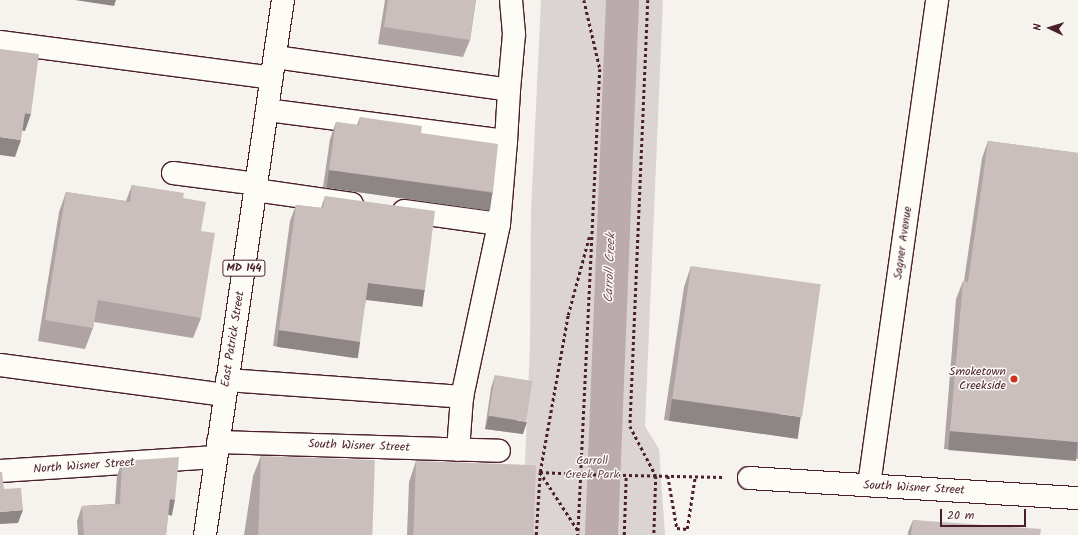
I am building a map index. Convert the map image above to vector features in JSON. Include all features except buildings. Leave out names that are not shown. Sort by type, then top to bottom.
[{"type":"street","name":"East Patrick Street","points":[[205,535],[283,0]]},
{"type":"street","points":[[458,450],[462,397],[499,224],[514,34],[511,0]]},
{"type":"street","name":"Sagner Avenue","points":[[869,485],[937,0]]},
{"type":"street","points":[[0,42],[272,78]]},
{"type":"street","points":[[275,56],[509,90]]},
{"type":"street","points":[[267,110],[506,141]]},
{"type":"street","points":[[174,173],[379,207],[499,224]]},
{"type":"street","points":[[0,365],[226,387],[462,397]]},
{"type":"street","name":"South Wisner Street","points":[[217,450],[499,451]]},
{"type":"street","name":"North Wisner Street","points":[[0,471],[217,450]]},
{"type":"street","name":"South Wisner Street","points":[[749,478],[1078,498]]},
{"type":"path","points":[[579,533],[590,233],[600,69],[584,0]]},
{"type":"path","points":[[648,0],[630,426],[656,476],[654,535]]},
{"type":"path","points":[[536,535],[540,472],[568,315],[590,233]]},
{"type":"path","points":[[540,472],[581,474],[668,476],[695,477],[687,529],[677,528],[668,476]]},
{"type":"path","points":[[540,472],[579,533]]},
{"type":"path","points":[[624,535],[626,475]]},
{"type":"green space","name":"Carroll Creek Park","points":[[541,0],[663,0],[645,426],[659,449],[665,535],[522,535],[530,344],[531,211]]},
{"type":"water","name":"Carroll Creek","points":[[606,0],[639,0],[639,2],[618,535],[585,535]]},
{"type":"place","name":"Smoketown Creekside","points":[[1014,379]]}]
